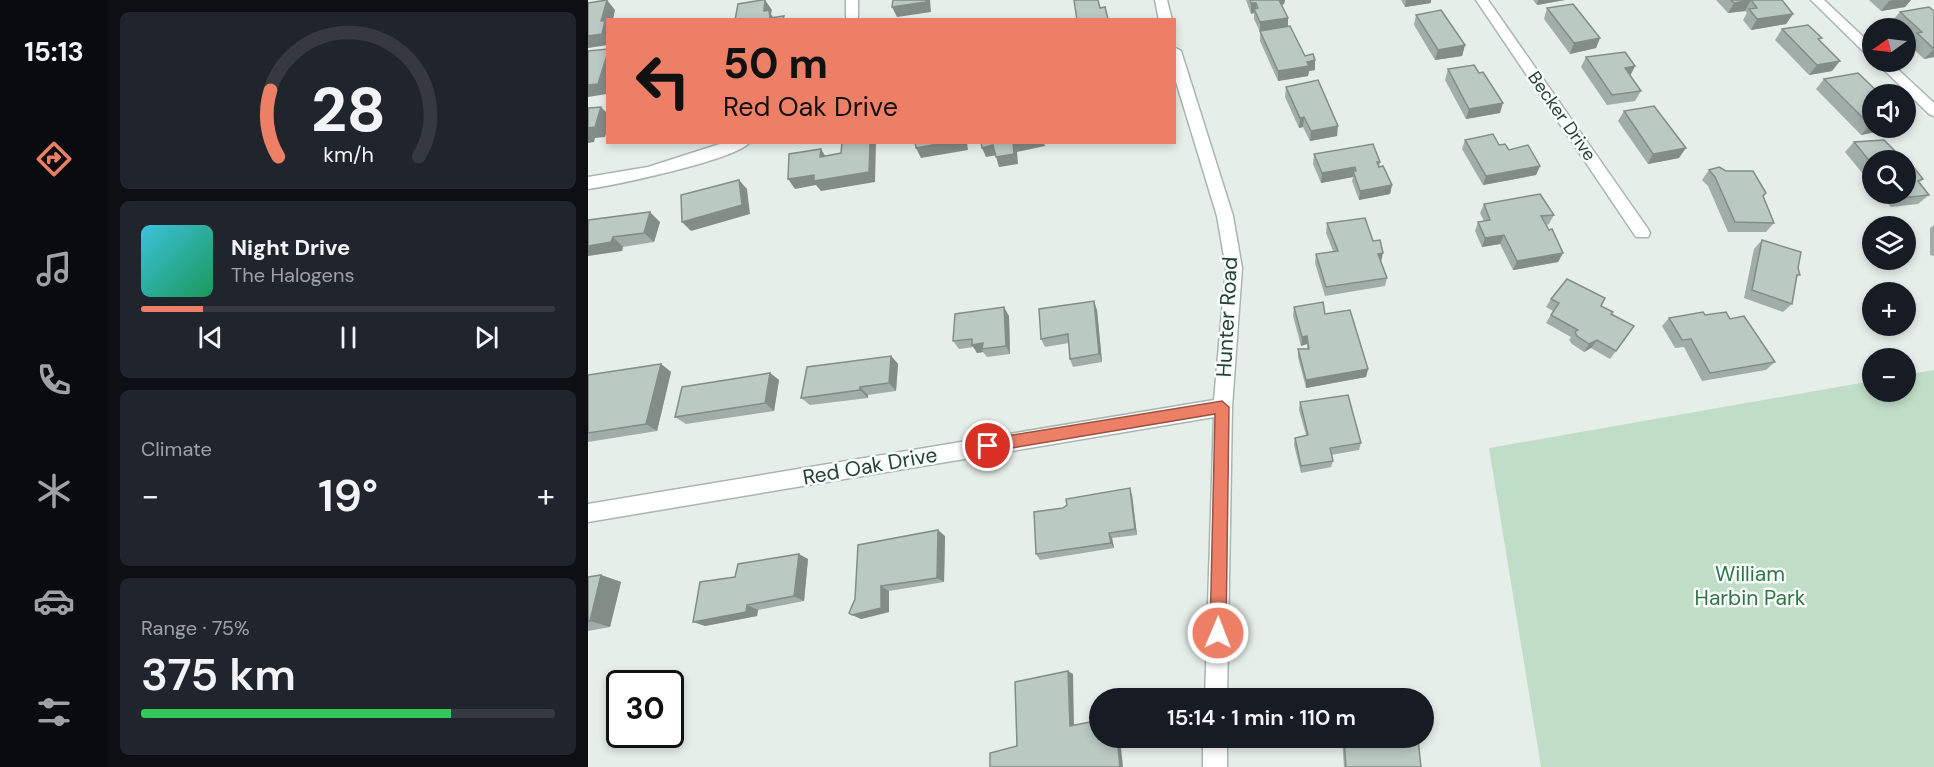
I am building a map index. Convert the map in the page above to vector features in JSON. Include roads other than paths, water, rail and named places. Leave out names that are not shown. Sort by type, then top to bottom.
[{"type":"street","points":[[852,0],[852,18]]},
{"type":"street","points":[[1161,0],[1166,18]]},
{"type":"street","name":"Becker Drive","points":[[1482,0],[1642,233]]},
{"type":"street","points":[[1817,0],[1862,43]]},
{"type":"street","name":"Hunter Road","points":[[1176,54],[1225,216],[1234,268],[1222,407],[1216,688]]},
{"type":"street","points":[[1893,72],[1934,111]]},
{"type":"street","points":[[588,183],[634,177],[679,166],[737,144]]},
{"type":"street","name":"Red Oak Drive","points":[[588,513],[1222,407]]},
{"type":"street","points":[[1215,748],[1215,767]]},
{"type":"park label","name":"William Harbin Park","points":[[1750,586]]}]
